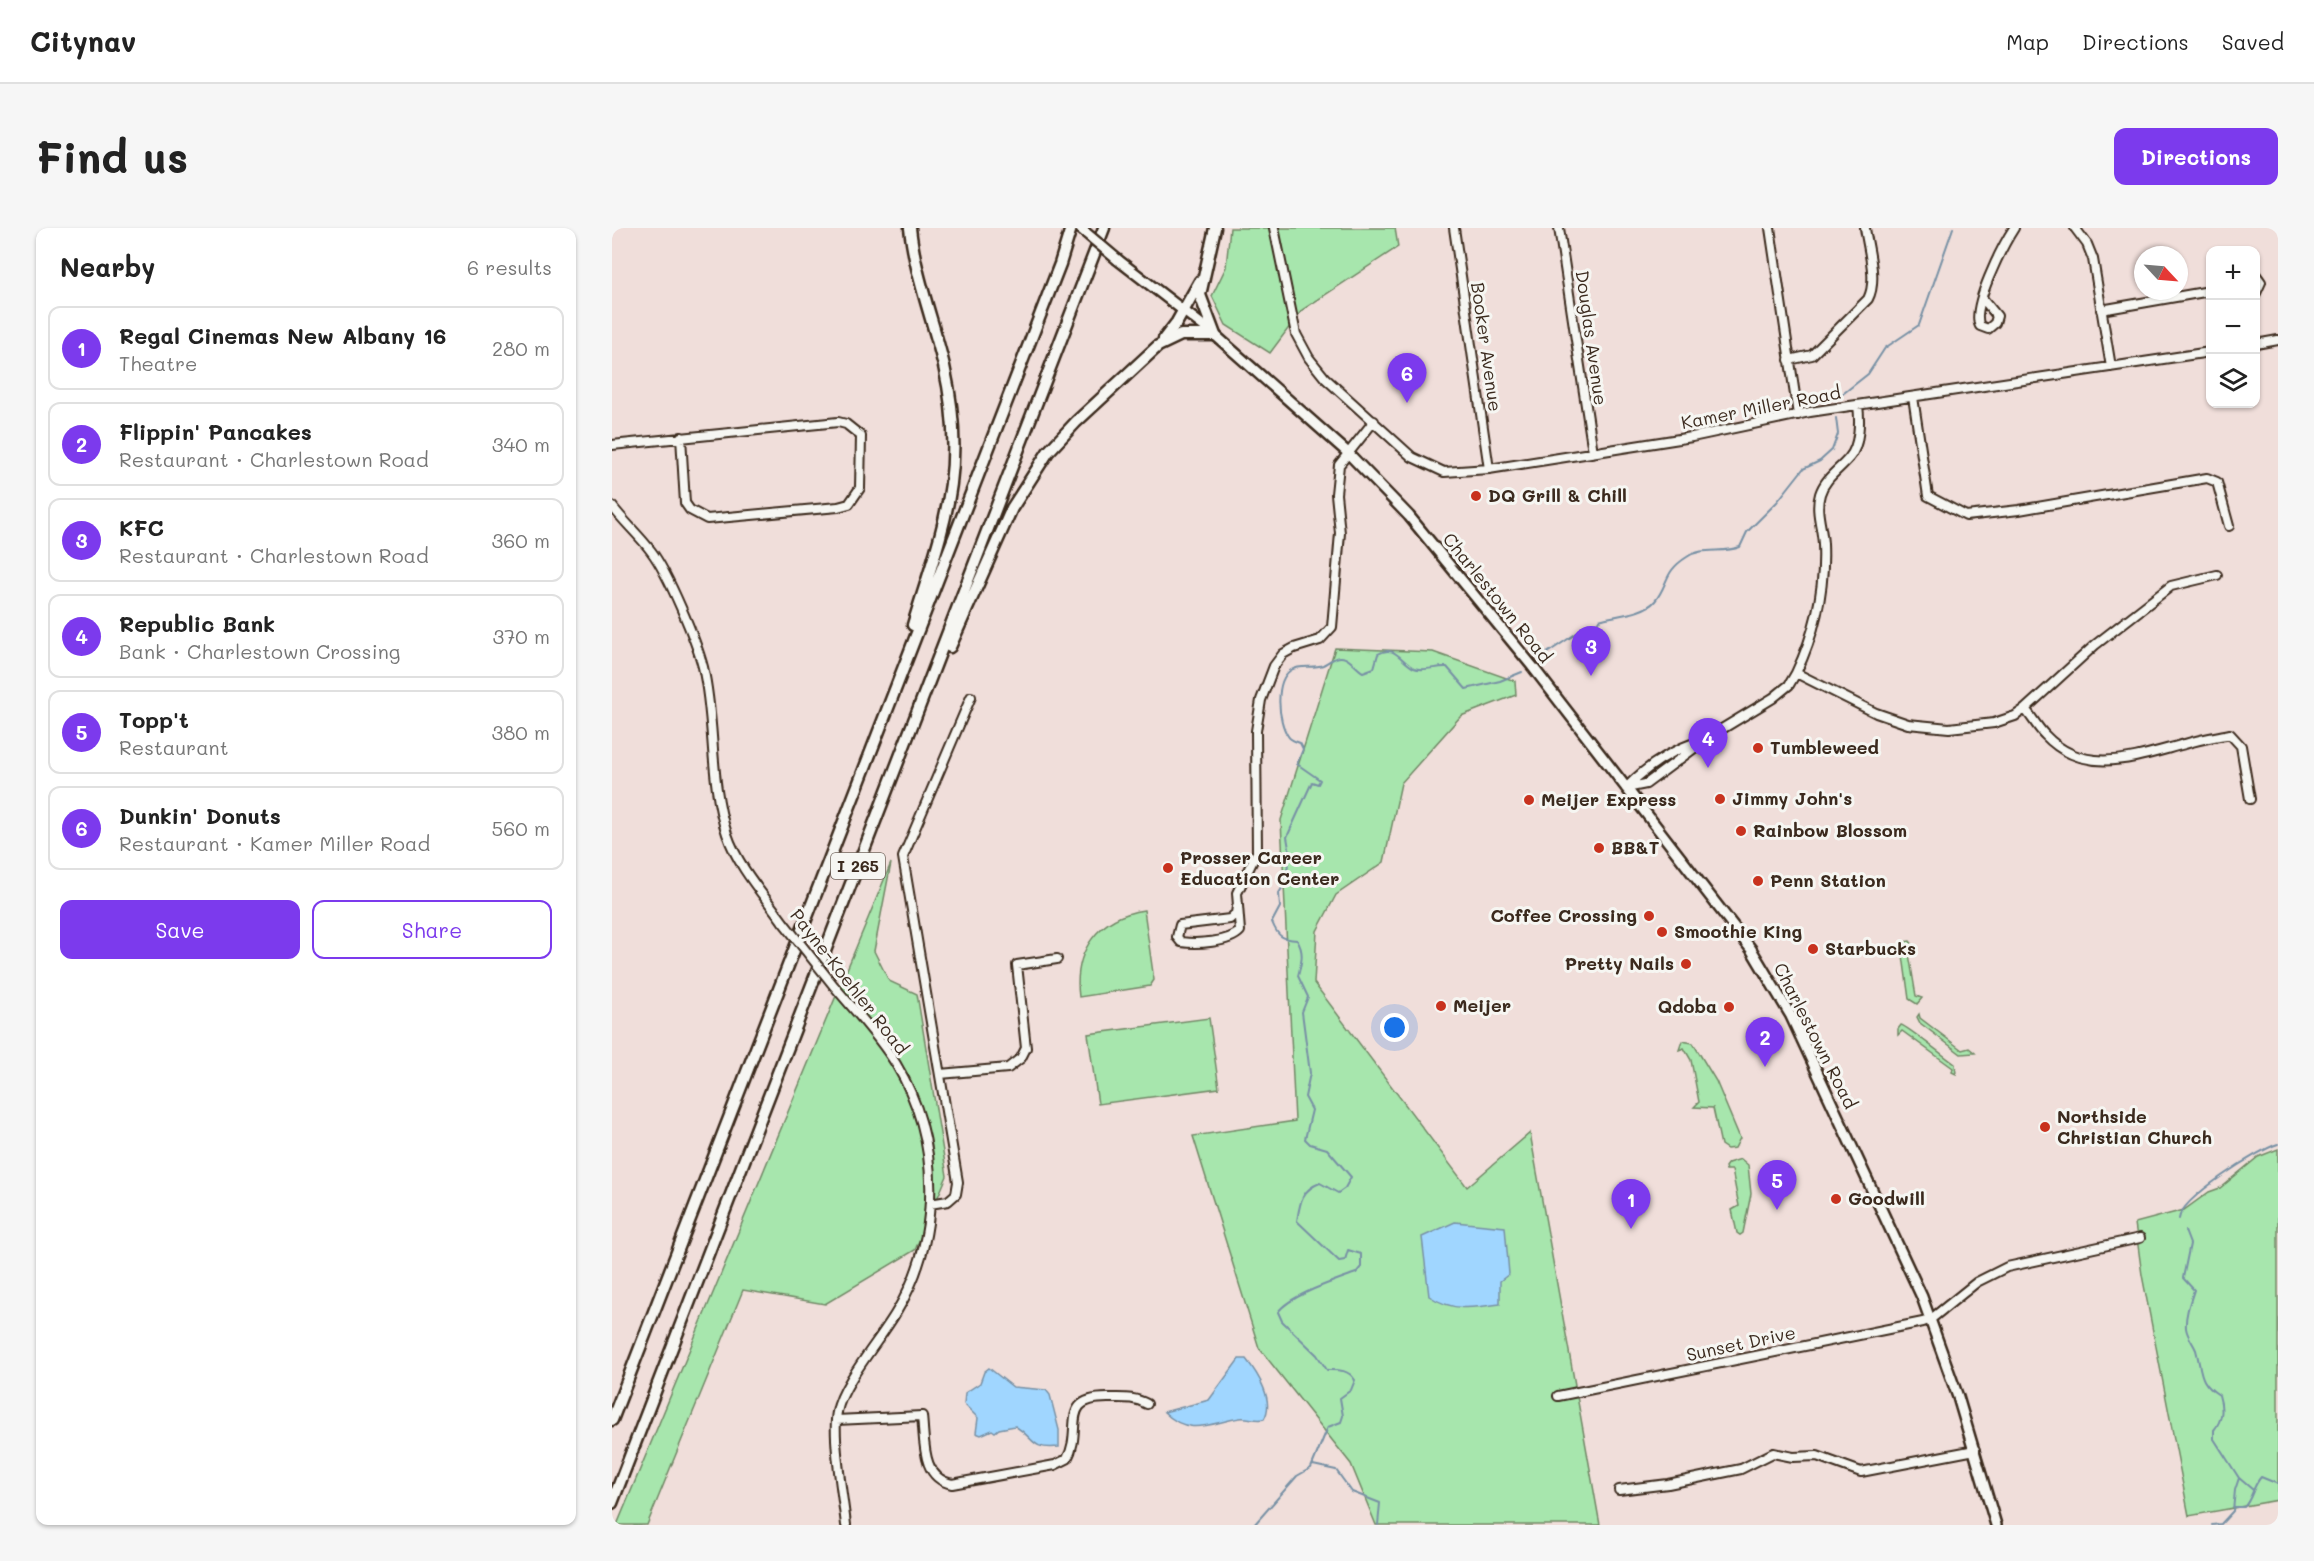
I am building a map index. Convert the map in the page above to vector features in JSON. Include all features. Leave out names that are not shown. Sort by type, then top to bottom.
[{"type":"highway","points":[[887,709],[941,541],[951,496],[954,451],[948,386],[913,252],[910,228]]},
{"type":"highway","name":"I 265","points":[[612,1420],[1060,264],[1071,228]]},
{"type":"highway","name":"I 265","points":[[612,1503],[1104,228]]},
{"type":"highway","points":[[1158,346],[1181,335],[1215,335],[1200,295],[1215,228]]},
{"type":"highway","points":[[888,788],[991,552],[1023,488],[1062,436],[1158,346],[1177,322],[1203,275]]},
{"type":"main road","name":"Charlestown Road","points":[[1080,228],[1215,335],[1378,481],[1426,535],[1751,949],[1777,991],[1897,1240],[1931,1319],[1975,1450],[1996,1525]]},
{"type":"street","name":"Kamer Miller Road","points":[[1274,228],[1293,321],[1302,346],[1325,378],[1412,457],[1432,469],[1456,473],[1692,437],[1858,405],[2206,353]]},
{"type":"street","name":"Booker Avenue","points":[[1454,228],[1489,469]]},
{"type":"street","name":"Douglas Avenue","points":[[1559,228],[1593,452]]},
{"type":"street","points":[[1770,228],[1798,415]]},
{"type":"street","points":[[1789,360],[1812,355],[1872,293],[1865,228]]},
{"type":"street","points":[[1983,299],[1998,254],[2014,228]]},
{"type":"street","points":[[2080,230],[2093,260],[2111,368]]},
{"type":"street","points":[[2101,310],[2206,292]]},
{"type":"street","points":[[2260,343],[2278,340]]},
{"type":"street","points":[[1913,397],[1928,496],[1958,513],[1966,516],[2019,510],[2207,478],[2217,482],[2229,526]]},
{"type":"street","points":[[1626,788],[1646,784],[1708,737],[1773,698],[1789,685],[1796,673],[1822,597],[1823,542],[1818,507],[1820,495],[1824,483],[1852,453],[1858,430],[1858,405]]},
{"type":"street","points":[[1237,907],[1236,913],[1230,919],[1180,926],[1177,936],[1185,943],[1234,936],[1240,927],[1237,893],[1257,852],[1256,731],[1261,700],[1274,666],[1283,654],[1326,636],[1334,621],[1340,533],[1336,484],[1338,465],[1374,421]]},
{"type":"street","points":[[612,445],[681,437],[812,423],[838,422],[846,424],[861,436],[860,488],[855,500],[838,507],[707,519],[690,510],[685,503],[681,437]]},
{"type":"street","name":"Payne-Koehler Road","points":[[612,506],[652,552],[693,639],[703,668],[714,730],[718,796],[727,834],[740,862],[783,922],[887,1050],[911,1093],[926,1139],[930,1172],[930,1204],[926,1236],[912,1282],[898,1310],[844,1393],[836,1420],[846,1525]]},
{"type":"street","points":[[1796,673],[1876,713],[1927,728],[1959,728],[1994,723],[2015,716],[2025,709],[2078,659],[2171,586],[2217,575]]},
{"type":"street","points":[[930,1204],[948,1201],[956,1194],[958,1182],[903,857],[971,697]]},
{"type":"street","points":[[2025,709],[2046,736],[2089,760],[2135,758],[2186,743],[2230,734],[2241,746],[2250,799]]},
{"type":"street","points":[[1626,788],[1638,775],[1670,751],[1708,737]]},
{"type":"street","points":[[940,1074],[1008,1068],[1015,1065],[1026,1048],[1017,965],[1057,960]]},
{"type":"street","points":[[1931,1319],[1977,1282],[2007,1267],[2140,1238]]},
{"type":"street","name":"Sunset Drive","points":[[1558,1396],[1931,1319]]},
{"type":"street","points":[[836,1420],[922,1416],[928,1463],[932,1474],[937,1479],[952,1484],[1055,1466],[1067,1459],[1073,1444],[1073,1420],[1079,1405],[1085,1401],[1094,1398],[1129,1398],[1147,1404]]},
{"type":"street","points":[[1619,1490],[1668,1484],[1741,1469],[1773,1453],[1817,1456],[1861,1472],[1975,1450]]},
{"type":"green space","points":[[1230,228],[1395,228],[1398,247],[1302,310],[1270,353],[1226,325],[1212,296],[1226,267]]},
{"type":"green space","points":[[1335,648],[1433,652],[1515,681],[1516,695],[1461,716],[1401,783],[1384,862],[1336,895],[1317,931],[1314,983],[1467,1187],[1530,1133],[1600,1525],[1376,1525],[1351,1464],[1259,1348],[1193,1136],[1295,1121],[1281,820]]},
{"type":"green space","points":[[891,863],[874,951],[889,981],[917,994],[947,1176],[915,1250],[825,1304],[743,1290],[647,1525],[617,1525]]},
{"type":"green space","points":[[1144,910],[1154,980],[1150,986],[1079,997],[1080,965],[1092,939],[1114,920]]},
{"type":"green space","points":[[1910,941],[1913,945],[1908,948],[1916,996],[1922,998],[1917,1004],[1909,999],[1902,948],[1904,942]]},
{"type":"green space","points":[[1919,1014],[1920,1018],[1962,1050],[1969,1048],[1975,1053],[1961,1054],[1920,1023],[1917,1017]]},
{"type":"green space","points":[[1209,1018],[1219,1088],[1098,1104],[1088,1034]]},
{"type":"green space","points":[[1901,1025],[1955,1064],[1956,1074],[1952,1072],[1953,1068],[1902,1031],[1898,1035]]},
{"type":"green space","points":[[1682,1041],[1693,1043],[1716,1081],[1740,1138],[1735,1148],[1727,1149],[1721,1145],[1713,1108],[1694,1107],[1699,1102],[1691,1060],[1684,1048],[1679,1050]]},
{"type":"green space","points":[[2278,1149],[2278,1500],[2189,1516],[2142,1275],[2135,1223],[2184,1210],[2209,1192],[2220,1188],[2258,1157]]},
{"type":"green space","points":[[1741,1159],[1748,1165],[1751,1194],[1743,1233],[1740,1235],[1737,1233],[1732,1210],[1739,1206],[1732,1170],[1726,1170],[1725,1167],[1728,1163]]},
{"type":"water","points":[[1455,1222],[1505,1227],[1509,1274],[1500,1281],[1500,1304],[1463,1308],[1446,1305],[1429,1296],[1422,1237]]},
{"type":"water","points":[[1239,1359],[1246,1359],[1264,1388],[1268,1404],[1264,1419],[1240,1418],[1211,1425],[1192,1426],[1174,1420],[1164,1412],[1209,1400]]},
{"type":"water","points":[[989,1368],[1013,1387],[1046,1390],[1050,1395],[1059,1430],[1059,1447],[1038,1445],[1015,1426],[995,1432],[992,1430],[981,1435],[976,1433],[978,1418],[964,1404],[965,1393],[980,1383],[984,1372]]},
{"type":"waterway","points":[[1835,400],[1868,374],[1885,348],[1919,325],[1953,228]]},
{"type":"waterway","points":[[1541,657],[1577,633],[1593,629],[1599,620],[1644,609],[1650,605],[1659,595],[1670,573],[1679,562],[1687,557],[1700,552],[1740,547],[1747,532],[1777,502],[1803,469],[1820,461],[1832,450],[1838,434],[1836,418]]},
{"type":"waterway","points":[[1254,1525],[1297,1476],[1311,1468],[1328,1427],[1341,1422],[1343,1416],[1340,1398],[1351,1390],[1355,1380],[1346,1372],[1327,1370],[1317,1355],[1282,1321],[1278,1312],[1302,1294],[1356,1273],[1361,1267],[1361,1254],[1348,1250],[1345,1260],[1339,1261],[1297,1221],[1301,1203],[1309,1189],[1320,1183],[1338,1193],[1345,1188],[1351,1177],[1327,1149],[1310,1144],[1305,1139],[1312,1110],[1305,1097],[1310,1073],[1302,1012],[1308,997],[1298,976],[1302,954],[1297,940],[1281,936],[1272,922],[1280,907],[1279,893],[1289,877],[1287,870],[1290,854],[1287,837],[1312,782],[1318,784],[1320,780],[1297,764],[1303,749],[1300,743],[1289,738],[1282,721],[1279,702],[1282,683],[1286,675],[1295,668],[1319,666],[1339,657],[1347,659],[1363,672],[1374,668],[1378,654],[1384,651],[1393,652],[1414,668],[1447,667],[1466,689],[1500,681],[1522,672]]},
{"type":"waterway","points":[[2179,1219],[2183,1210],[2205,1188],[2254,1155],[2278,1144]]},
{"type":"waterway","points":[[2185,1231],[2190,1244],[2183,1278],[2194,1290],[2187,1313],[2187,1331],[2196,1350],[2204,1381],[2219,1395],[2222,1409],[2219,1422],[2214,1430],[2214,1439],[2239,1478],[2233,1511],[2221,1524],[2212,1525]]},
{"type":"waterway","points":[[1313,1465],[1336,1470],[1352,1492],[1380,1503],[1378,1525]]},
{"type":"waterway","points":[[2233,1507],[2244,1507],[2261,1477],[2278,1484]]},
{"type":"waterway","points":[[2239,1478],[2253,1490]]},
{"type":"place","name":"Dunkin' Donuts","points":[[1407,403]]},
{"type":"place","name":"DQ Grill & Chill","points":[[1476,496]]},
{"type":"place","name":"KFC","points":[[1591,676]]},
{"type":"place","name":"Tumbleweed","points":[[1758,748]]},
{"type":"place","name":"Republic Bank","points":[[1708,768]]},
{"type":"place","name":"Jimmy John's","points":[[1720,799]]},
{"type":"place","name":"Meijer Express","points":[[1529,800]]},
{"type":"place","name":"Rainbow Blossom","points":[[1741,831]]},
{"type":"place","name":"BB&T","points":[[1599,848]]},
{"type":"place","name":"Prosser Career Education Center","points":[[1168,868]]},
{"type":"place","name":"Penn Station","points":[[1758,881]]},
{"type":"place","name":"Coffee Crossing","points":[[1649,916]]},
{"type":"place","name":"Smoothie King","points":[[1662,932]]},
{"type":"place","name":"Starbucks","points":[[1813,949]]},
{"type":"place","name":"Pretty Nails","points":[[1686,964]]},
{"type":"place","name":"Meijer","points":[[1441,1006]]},
{"type":"place","name":"Qdoba","points":[[1729,1007]]},
{"type":"place","name":"Flippin' Pancakes","points":[[1765,1067]]},
{"type":"place","name":"Northside Christian Church","points":[[2045,1127]]},
{"type":"place","name":"Goodwill","points":[[1836,1199]]},
{"type":"place","name":"Topp't","points":[[1777,1210]]},
{"type":"place","name":"Regal Cinemas New Albany 16","points":[[1631,1229]]}]
